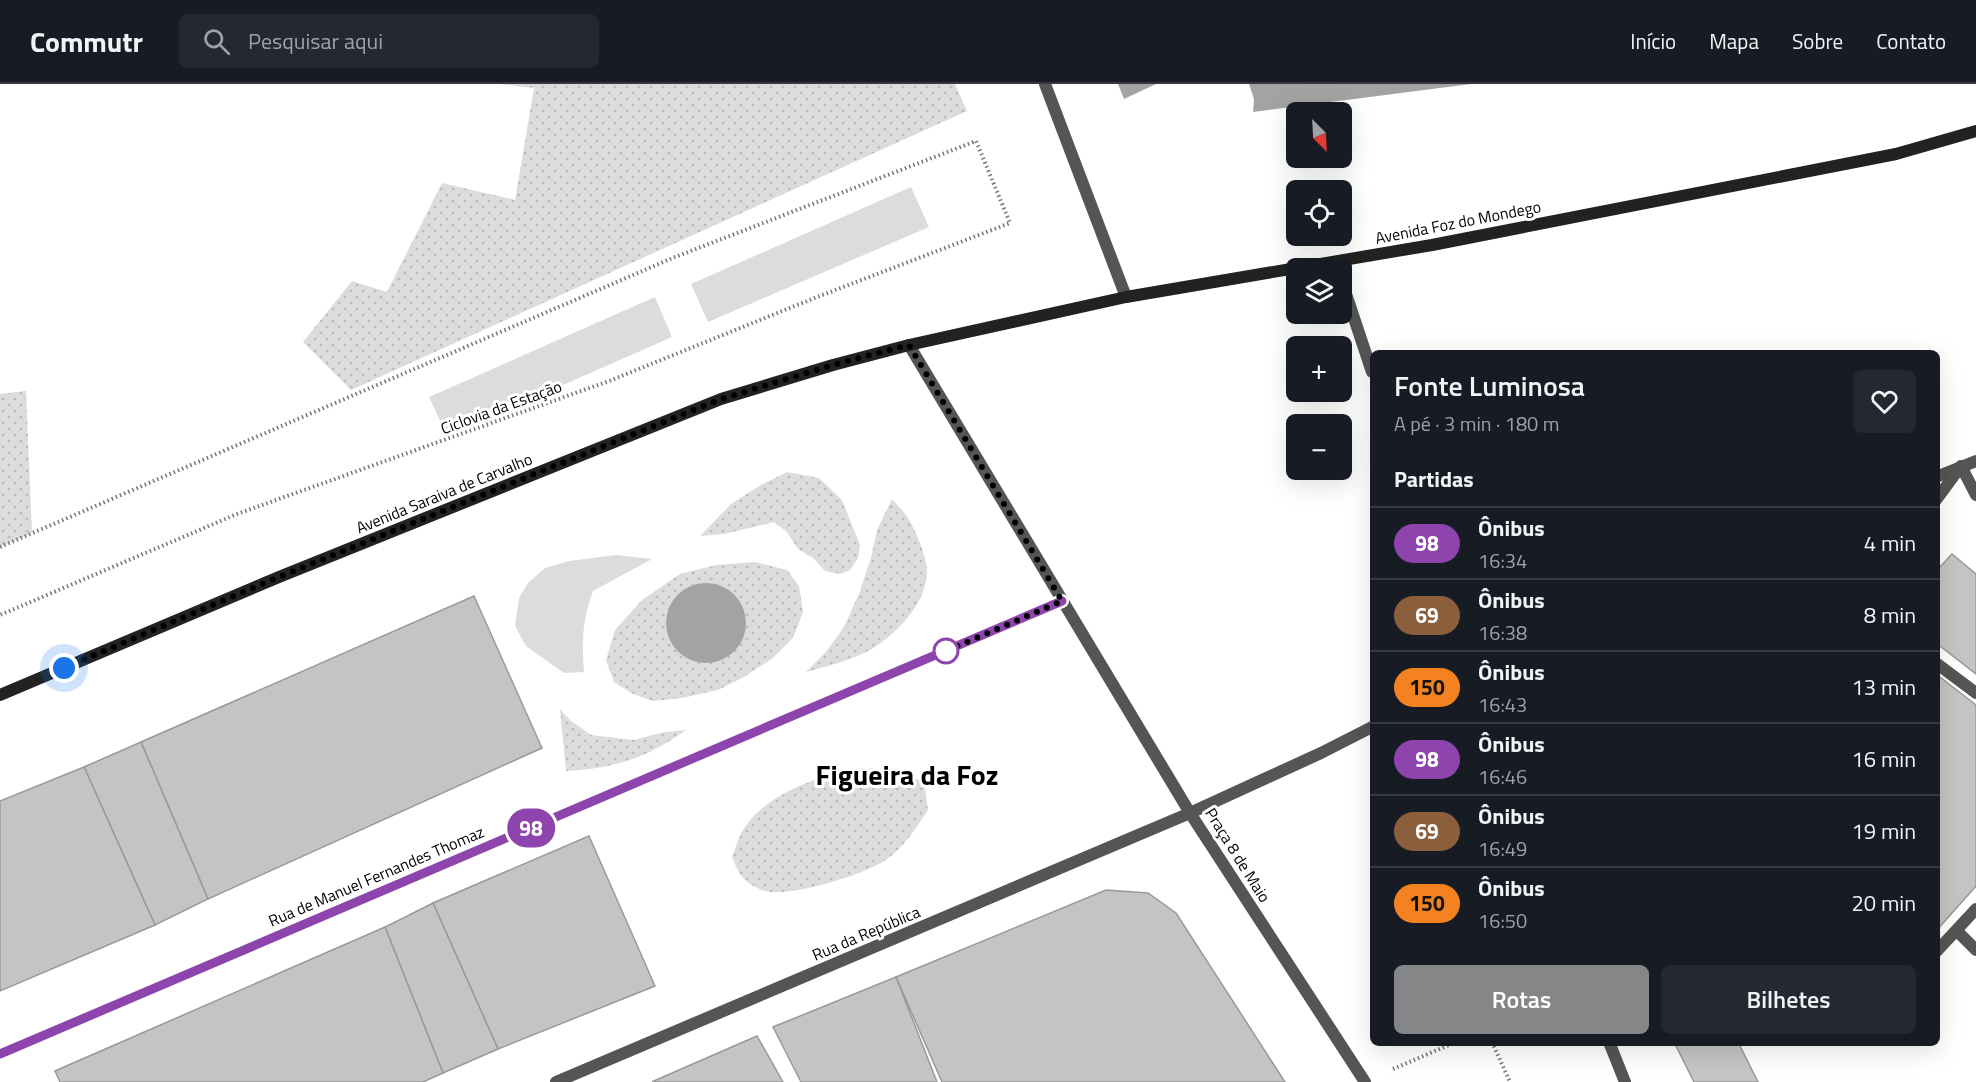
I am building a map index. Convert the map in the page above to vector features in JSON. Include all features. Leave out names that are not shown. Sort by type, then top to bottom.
[{"type":"main road","name":"Avenida Foz do Mondego","points":[[1352,262],[1896,154],[1976,130]]},
{"type":"main road","name":"Avenida Foz do Mondego","points":[[909,345],[1126,297],[1286,273]]},
{"type":"main road","name":"Avenida Saraiva de Carvalho","points":[[0,695],[279,577],[721,399],[909,345]]},
{"type":"street","points":[[1045,84],[1126,297]]},
{"type":"street","points":[[1352,312],[1370,366]]},
{"type":"street","points":[[909,345],[1190,813]]},
{"type":"street","points":[[1940,475],[1976,461]]},
{"type":"street","points":[[1961,466],[1976,495]]},
{"type":"street","points":[[1940,495],[1961,466]]},
{"type":"street","name":"Rua de Manuel Fernandes Thomaz","points":[[0,1054],[1062,601]]},
{"type":"street","points":[[1940,666],[1976,693]]},
{"type":"street","name":"Praça 8 de Maio","points":[[1365,1082],[1190,813],[1370,728]]},
{"type":"street","name":"Rua da República","points":[[556,1082],[1190,813]]},
{"type":"street","points":[[1940,948],[1976,909]]},
{"type":"street","points":[[1957,931],[1976,950]]},
{"type":"street","points":[[1611,1046],[1625,1082]]},
{"type":"path","name":"Ciclovia da Estação","points":[[0,547],[675,257],[976,141],[1010,223],[812,299],[609,381],[237,514],[0,615]]},
{"type":"path","points":[[1365,1082],[1447,1046]]},
{"type":"path","points":[[1494,1046],[1510,1082]]},
{"type":"shaded area","points":[[499,84],[955,84],[967,111],[351,390],[303,342],[352,281],[387,292],[442,183],[515,200],[534,88]]},
{"type":"shaded area","points":[[1118,84],[1156,84],[1124,99]]},
{"type":"shaded area","points":[[1249,84],[1471,84],[1331,102],[1286,102],[1286,108],[1253,112],[1254,99]]},
{"type":"shaded area","points":[[911,187],[929,227],[708,322],[691,284]]},
{"type":"shaded area","points":[[655,297],[672,337],[447,436],[429,397]]},
{"type":"shaded area","points":[[26,391],[32,533],[0,547],[0,394]]},
{"type":"shaded area","points":[[787,472],[819,478],[842,500],[860,545],[858,558],[850,570],[840,574],[825,571],[813,558],[798,549],[787,532],[774,522],[724,534],[700,536],[731,504]]},
{"type":"shaded area","points":[[892,499],[910,522],[923,552],[927,573],[921,596],[900,626],[872,649],[848,660],[806,672],[826,652],[844,627],[859,594],[871,558],[877,530]]},
{"type":"shaded area","points":[[616,555],[652,559],[593,591],[584,631],[584,672],[564,673],[526,646],[515,626],[519,598],[528,583],[545,568],[569,561]]},
{"type":"shaded area","points":[[755,562],[787,570],[799,586],[803,612],[793,638],[772,659],[718,690],[682,698],[653,701],[633,694],[614,682],[606,660],[615,630],[642,600],[680,574],[716,565]]},
{"type":"shaded area","points":[[706,583],[721,586],[734,595],[743,608],[746,623],[743,638],[734,651],[721,660],[706,663],[691,660],[678,651],[669,638],[666,623],[669,608],[678,595],[691,586]]},
{"type":"shaded area","points":[[560,709],[570,720],[591,735],[634,740],[665,732],[686,730],[657,748],[629,760],[600,767],[566,771]]},
{"type":"shaded area","points":[[848,768],[890,769],[924,782],[928,810],[904,843],[876,866],[806,889],[773,892],[762,890],[746,881],[732,857],[739,837],[755,815],[778,797]]},
{"type":"building","points":[[1952,554],[1976,574],[1976,674],[1940,646],[1940,567]]},
{"type":"building","points":[[474,596],[542,748],[208,899],[141,742]]},
{"type":"building","points":[[1940,677],[1976,705],[1976,886],[1940,926]]},
{"type":"building","points":[[141,742],[208,899],[155,925],[84,767]]},
{"type":"building","points":[[84,767],[155,925],[0,991],[0,801]]},
{"type":"building","points":[[589,836],[655,986],[498,1049],[433,903]]},
{"type":"building","points":[[1106,890],[1148,893],[1176,913],[1285,1082],[942,1082],[896,977]]},
{"type":"building","points":[[433,903],[498,1049],[443,1073],[385,927]]},
{"type":"building","points":[[385,927],[443,1073],[423,1082],[60,1082],[55,1071]]},
{"type":"building","points":[[896,977],[937,1082],[801,1082],[773,1027]]},
{"type":"building","points":[[757,1036],[783,1082],[652,1082],[656,1080]]},
{"type":"building","points":[[1676,1046],[1740,1046],[1758,1082],[1694,1082]]},
{"type":"bus line","name":"98","points":[[0,1054],[1062,601]]},
{"type":"district","name":"Figueira da Foz","points":[[907,774]]},
{"type":"route","points":[[64,668],[279,577],[721,399],[909,345],[1062,601],[946,651]]}]
